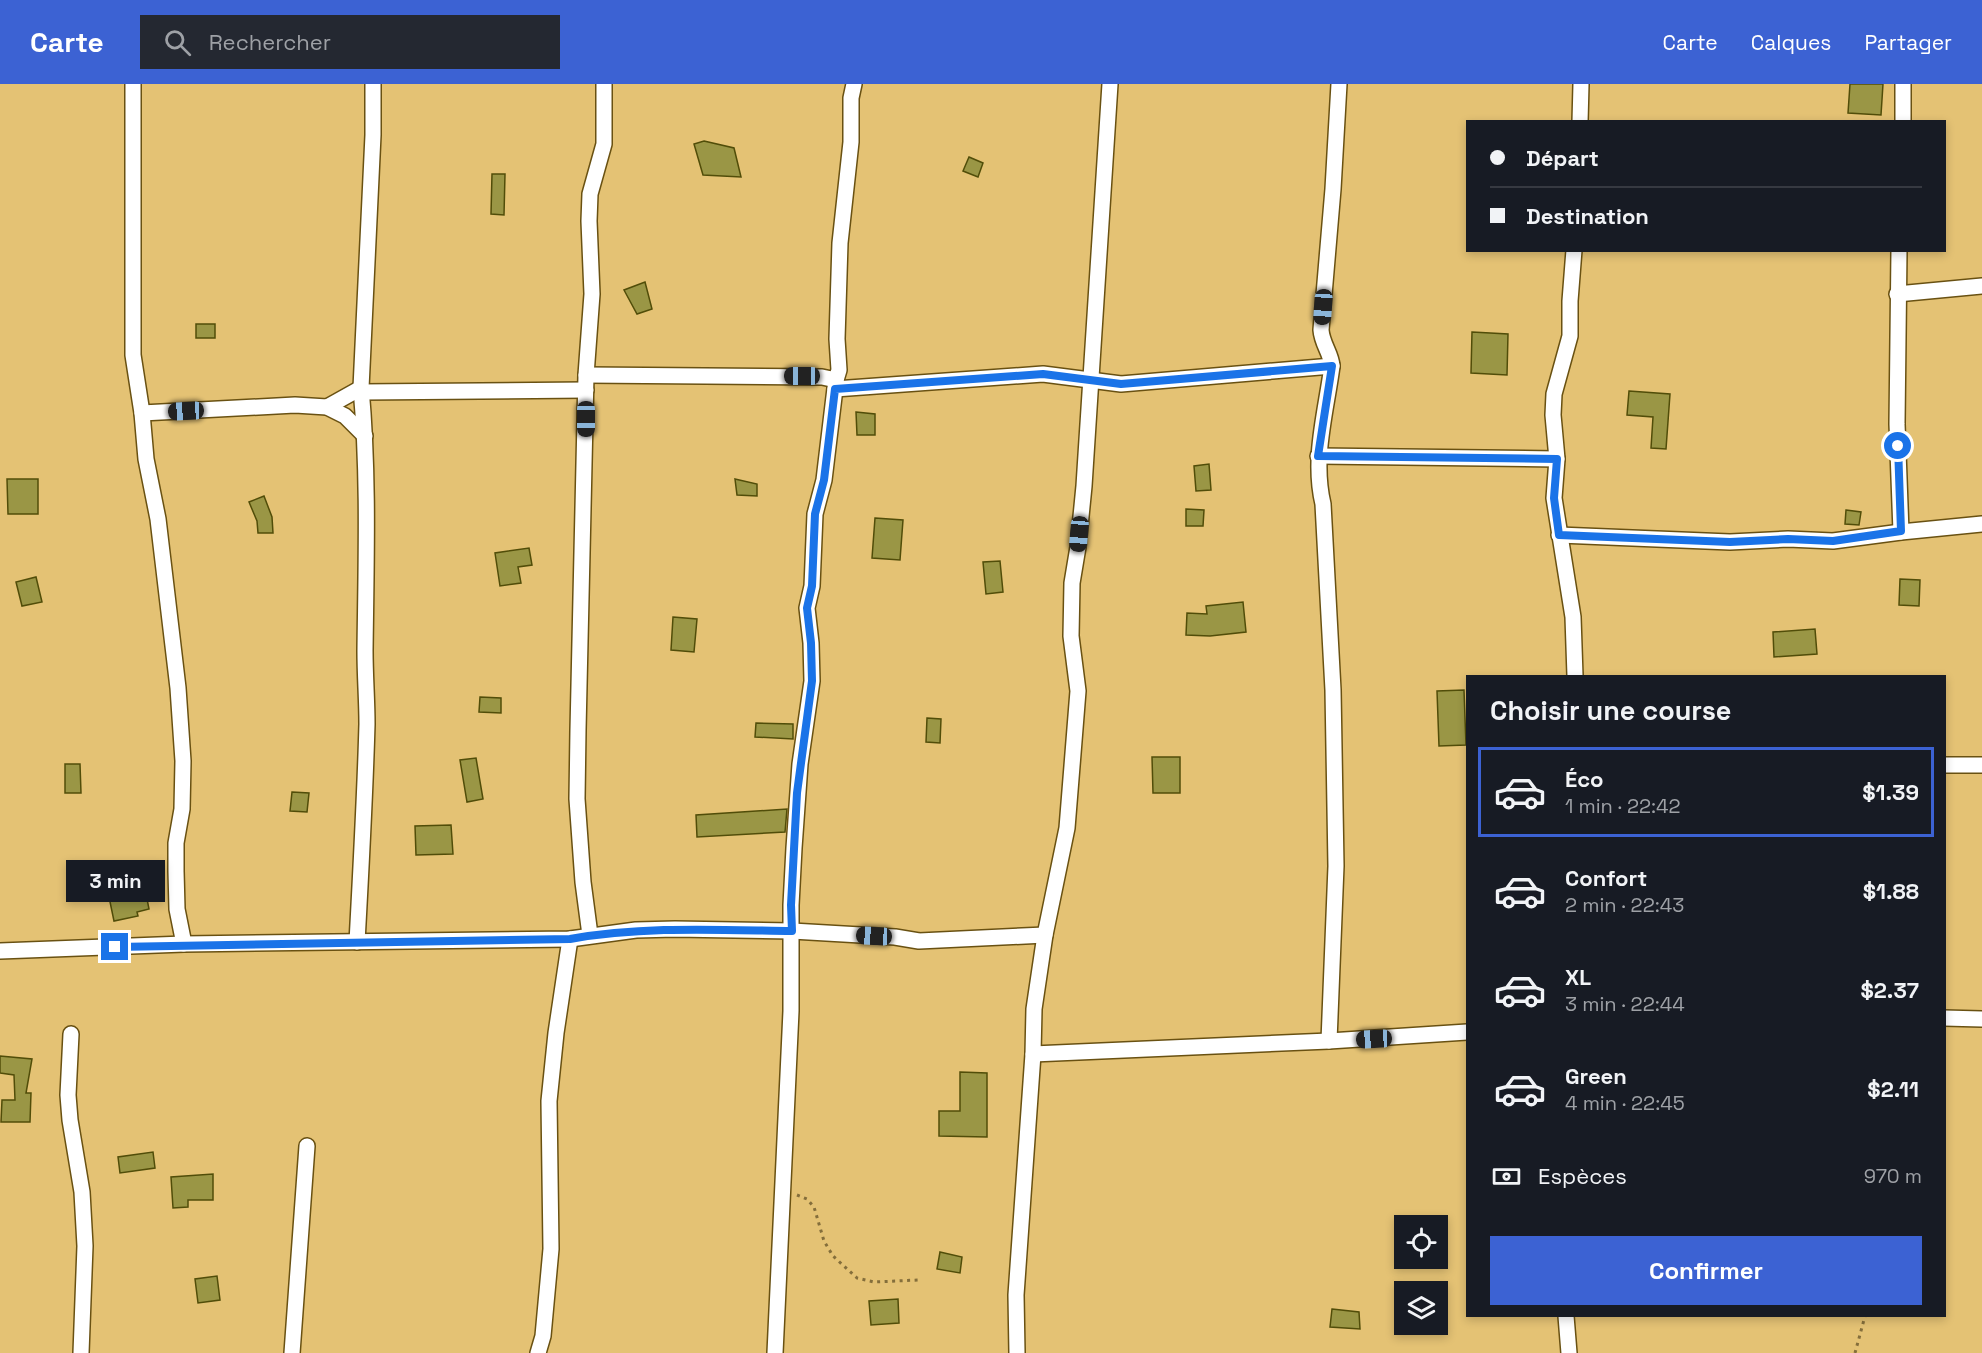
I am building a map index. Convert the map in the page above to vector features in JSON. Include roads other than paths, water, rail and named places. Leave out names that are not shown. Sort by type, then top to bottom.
[{"type":"street","points":[[133,84],[133,355],[146,459],[158,519],[178,688],[183,761],[182,809],[176,843],[176,871],[177,909],[184,944]]},
{"type":"street","points":[[357,942],[367,722],[365,653],[367,542],[362,390],[373,135],[373,84]]},
{"type":"street","points":[[590,935],[583,882],[578,799],[586,383],[592,294],[588,238],[590,194],[604,144],[604,84]]},
{"type":"street","points":[[775,1353],[791,1011],[791,905],[797,793],[812,681],[807,608],[812,586],[815,514],[824,480],[835,385],[839,370],[837,339],[840,243],[851,142],[851,98],[854,84]]},
{"type":"street","points":[[1017,1353],[1016,1295],[1034,1054],[1034,1009],[1045,935],[1067,828],[1078,691],[1071,636],[1072,583],[1084,486],[1110,84]]},
{"type":"street","points":[[1329,1041],[1336,866],[1333,690],[1323,504],[1318,456],[1332,366],[1332,359],[1322,338],[1321,330],[1339,84]]},
{"type":"street","points":[[1580,120],[1581,84]]},
{"type":"street","points":[[1903,84],[1903,120]]},
{"type":"street","points":[[1574,252],[1569,301],[1570,336],[1554,394],[1553,415],[1557,459],[1554,498],[1573,618],[1575,675]]},
{"type":"street","points":[[1899,252],[1897,424],[1901,531]]},
{"type":"street","points":[[1898,294],[1982,286]]},
{"type":"street","points":[[327,407],[362,390],[822,376],[835,385],[1043,374],[1121,384],[1332,366]]},
{"type":"street","points":[[142,413],[295,405],[327,407],[345,416],[365,436]]},
{"type":"street","points":[[1318,456],[1557,459]]},
{"type":"street","points":[[1559,535],[1730,542],[1788,539],[1833,541],[1901,531],[1982,524]]},
{"type":"street","points":[[1946,765],[1982,765]]},
{"type":"street","points":[[0,951],[184,944],[570,939],[636,930],[675,929],[792,931],[895,937],[919,941],[1045,935]]},
{"type":"street","points":[[538,1353],[543,1336],[551,1249],[549,1101],[570,939]]},
{"type":"street","points":[[1946,1018],[1982,1019]]},
{"type":"street","points":[[1034,1054],[1329,1041],[1466,1032]]},
{"type":"street","points":[[71,1034],[68,1095],[82,1192],[85,1246],[81,1353]]},
{"type":"street","points":[[292,1353],[307,1146]]},
{"type":"street","points":[[1566,1317],[1569,1353]]}]
